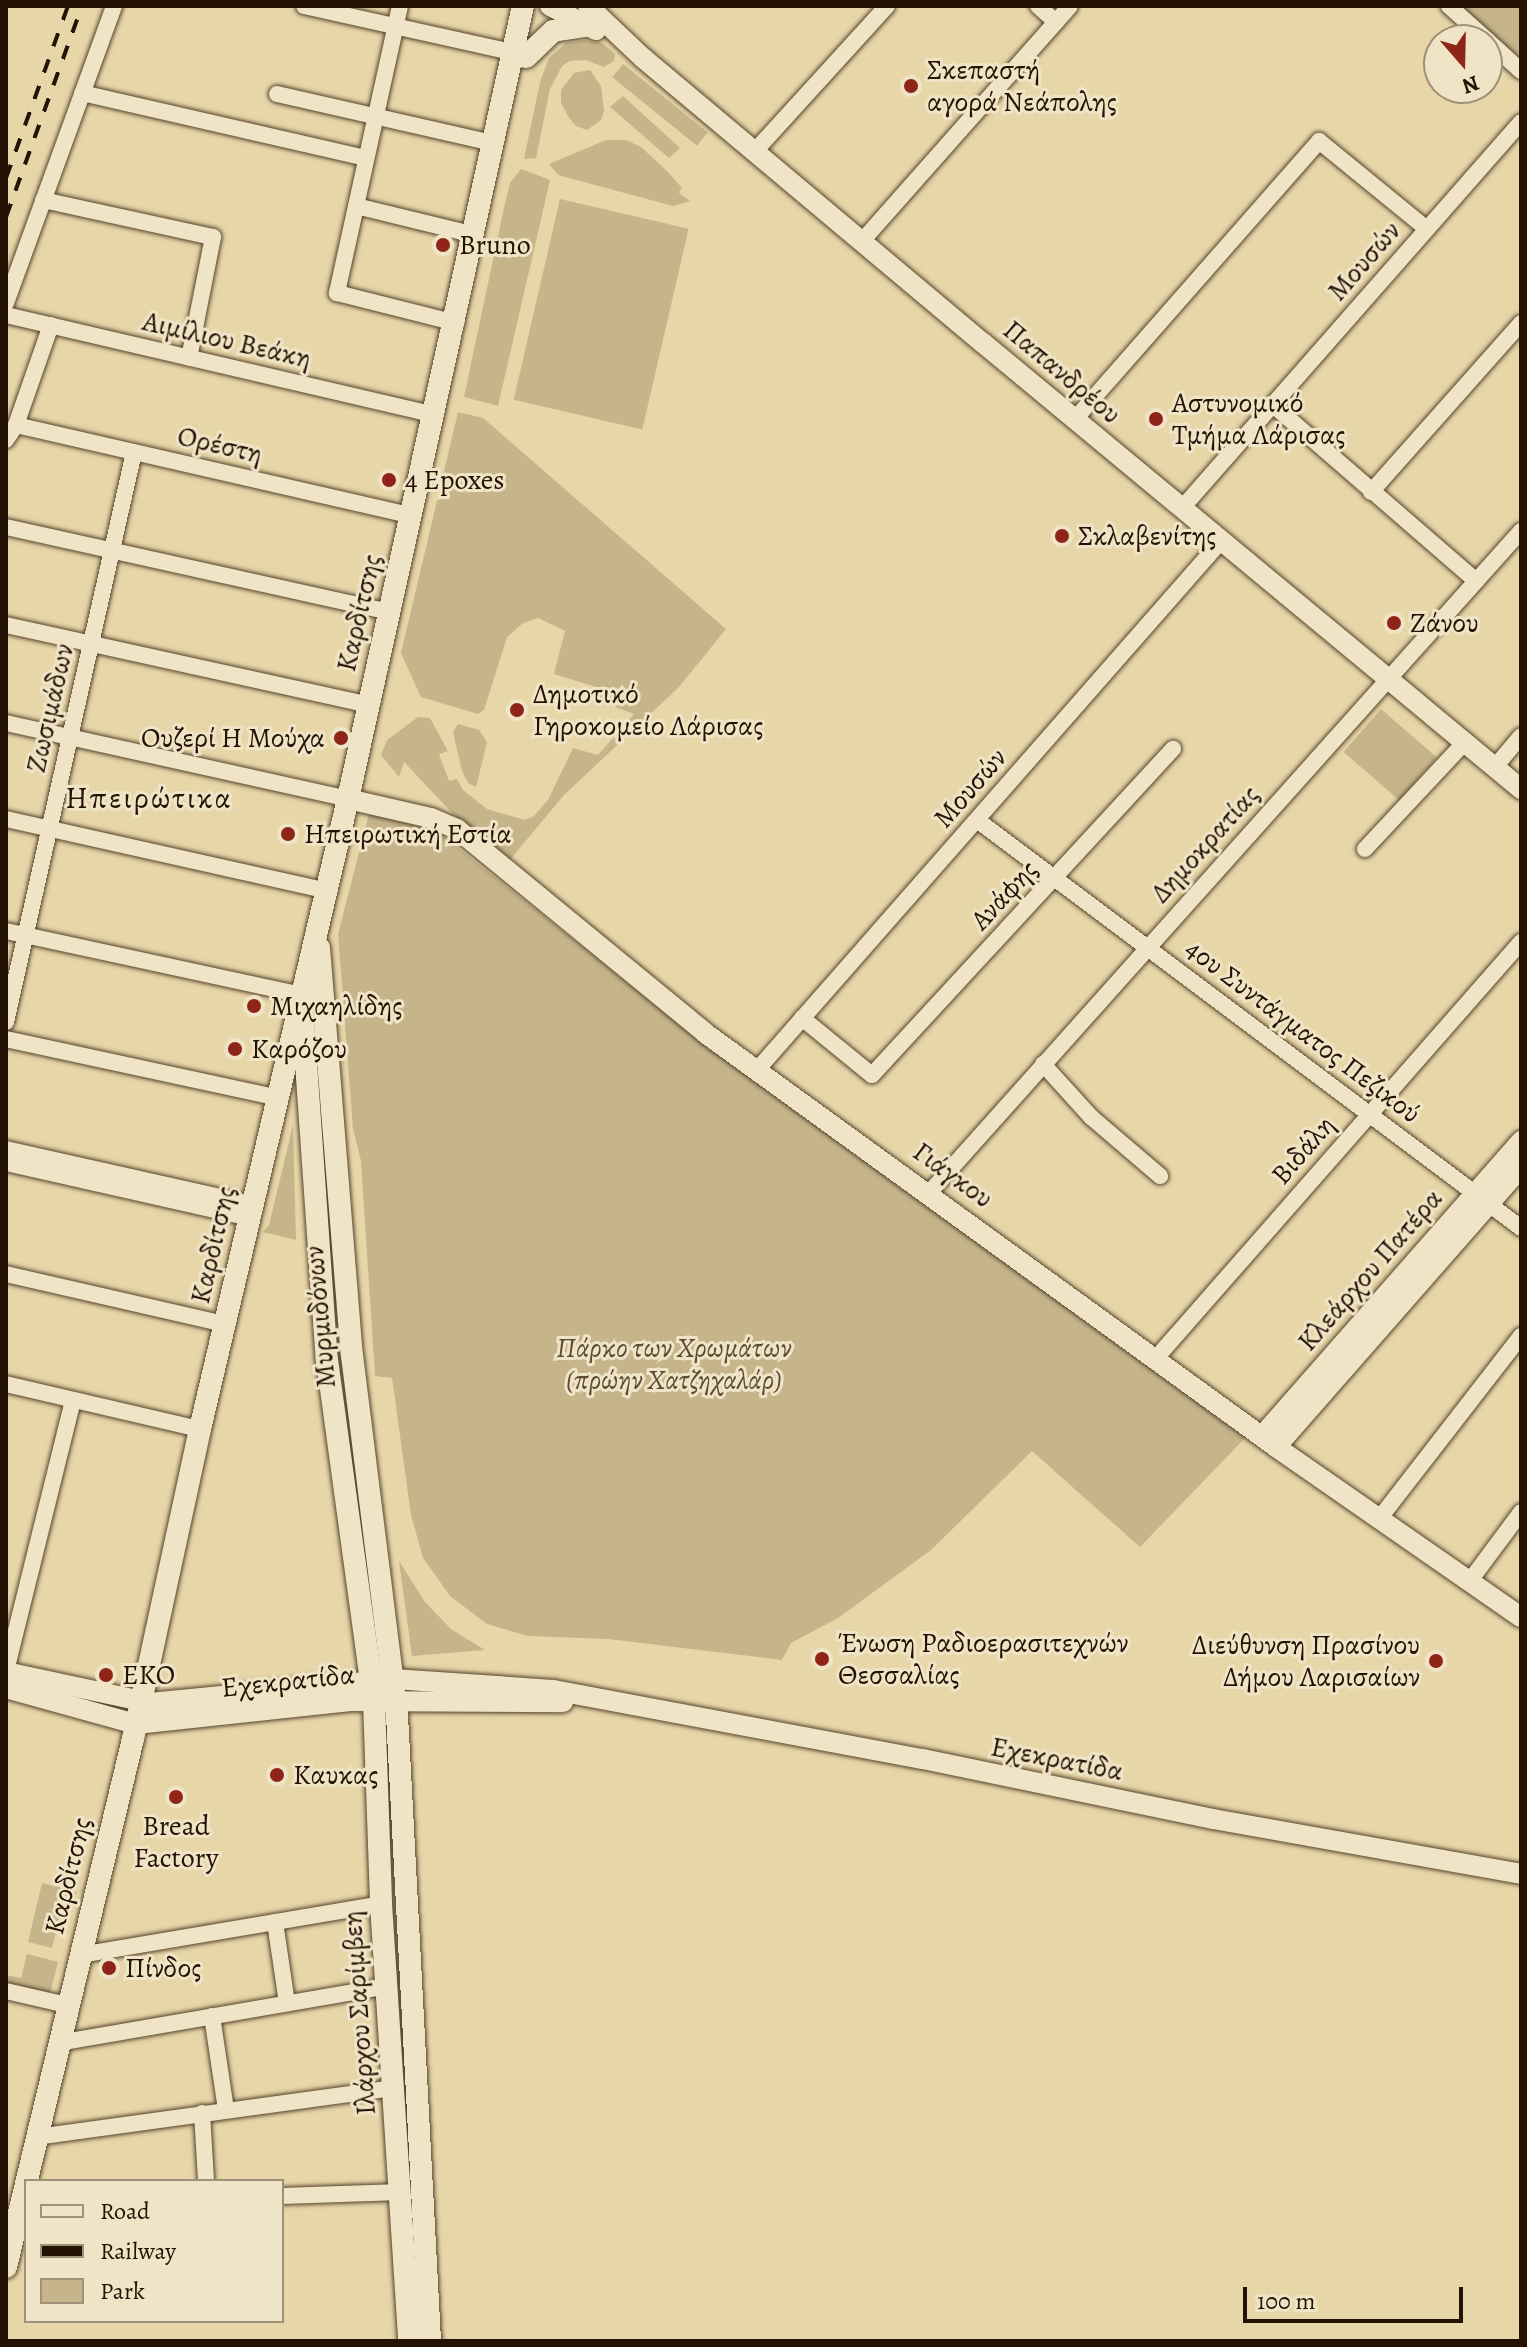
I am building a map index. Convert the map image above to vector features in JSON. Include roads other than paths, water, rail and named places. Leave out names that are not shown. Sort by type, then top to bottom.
[{"type":"main road","name":"Καρδίτσης","points":[[475,235],[490,206],[519,54],[523,6]]},
{"type":"main road","name":"Καρδίτσης","points":[[28,2179],[348,799],[456,323],[492,143],[519,54],[538,6]]},
{"type":"main road","points":[[519,54],[553,31],[573,25],[591,12]]},
{"type":"main road","name":"Μυρμιδόνων","points":[[317,927],[352,1355],[384,1690]]},
{"type":"main road","name":"Μυρμιδόνων","points":[[302,995],[327,1360],[384,1690]]},
{"type":"main road","name":"Ιλάρχου Σαρίμβεη","points":[[384,1690],[381,1904],[409,2341]]},
{"type":"main road","name":"Ιλάρχου Σαρίμβεη","points":[[384,1690],[430,2341]]},
{"type":"main road","name":"Καρδίτσης","points":[[6,2267],[23,2209]]},
{"type":"street","points":[[6,303],[114,6]]},
{"type":"street","points":[[304,6],[519,54]]},
{"type":"street","points":[[400,6],[337,293],[456,323]]},
{"type":"street","name":"Παπανδρέου","points":[[550,6],[591,12],[1521,789]]},
{"type":"street","points":[[755,151],[887,6]]},
{"type":"street","points":[[1038,6],[1056,22]]},
{"type":"street","points":[[863,240],[1070,6]]},
{"type":"street","points":[[1449,6],[1469,24]]},
{"type":"street","points":[[1503,55],[1521,71]]},
{"type":"street","points":[[82,93],[366,158]]},
{"type":"street","points":[[277,94],[492,143]]},
{"type":"street","name":"Μουσών","points":[[1183,507],[1521,122]]},
{"type":"street","points":[[1075,419],[1319,141],[1427,229]]},
{"type":"street","points":[[43,200],[213,237],[189,358]]},
{"type":"street","points":[[356,206],[475,235]]},
{"type":"street","name":"Αιμίλιου Βεάκη","points":[[6,315],[435,415]]},
{"type":"street","points":[[1371,492],[1521,323]]},
{"type":"street","points":[[6,440],[16,425],[51,325]]},
{"type":"street","points":[[1273,405],[1476,581]]},
{"type":"street","name":"Ορέστη","points":[[16,425],[412,516]]},
{"type":"street","name":"Ζωσιμάδων","points":[[6,1022],[134,452]]},
{"type":"street","points":[[6,527],[390,612]]},
{"type":"street","name":"Δημοκρατίας","points":[[929,1193],[1521,531]]},
{"type":"street","name":"Μουσών","points":[[757,1070],[1222,540]]},
{"type":"street","points":[[6,625],[369,705]]},
{"type":"street","points":[[6,723],[348,799]]},
{"type":"street","points":[[1495,767],[1521,736]]},
{"type":"street","points":[[1365,849],[1465,742]]},
{"type":"street","name":"Ανάφης","points":[[802,1018],[872,1075],[1173,749]]},
{"type":"street","name":"Γιάγκου","points":[[348,799],[431,818],[457,829],[705,1033],[1157,1357],[1269,1442],[1521,1617]]},
{"type":"street","points":[[6,819],[327,891]]},
{"type":"street","name":"4ου Συντάγματος Πεζικού","points":[[977,820],[1371,1112],[1521,1228]]},
{"type":"street","points":[[6,931],[302,995]]},
{"type":"street","name":"Βιδάλη","points":[[1157,1357],[1521,942]]},
{"type":"street","points":[[6,1039],[278,1098]]},
{"type":"street","points":[[1043,1064],[1091,1117],[1160,1176]]},
{"type":"street","name":"Κλεάρχου Πατέρα","points":[[1269,1442],[1481,1198],[1521,1141]]},
{"type":"street","points":[[6,1149],[251,1211]]},
{"type":"street","points":[[6,1163],[251,1211]]},
{"type":"street","name":"Κλεάρχου Πατέρα","points":[[1481,1198],[1521,1167]]},
{"type":"street","points":[[6,1274],[225,1324]]},
{"type":"street","points":[[1379,1519],[1521,1336]]},
{"type":"street","points":[[6,1384],[200,1429]]},
{"type":"street","points":[[6,1672],[73,1400]]},
{"type":"street","points":[[1469,1582],[1521,1512]]},
{"type":"street","name":"Εχεκρατίδα","points":[[6,1672],[138,1714]]},
{"type":"street","name":"Εχεκρατίδα","points":[[6,1688],[138,1714],[384,1690],[553,1690],[582,1698],[909,1756],[1213,1819],[1521,1874]]},
{"type":"street","points":[[80,1955],[381,1904]]},
{"type":"street","points":[[275,1922],[287,2003]]},
{"type":"street","points":[[58,2043],[387,1986]]},
{"type":"street","points":[[6,1991],[67,2005]]},
{"type":"street","points":[[212,2016],[226,2110]]},
{"type":"street","points":[[36,2137],[394,2088]]},
{"type":"street","points":[[202,2113],[206,2179]]},
{"type":"street","points":[[284,2196],[401,2192]]},
{"type":"railway","points":[[6,178],[68,6]]},
{"type":"railway","points":[[6,217],[82,6]]},
{"type":"place","name":"Σκεπαστή αγορά Νεάπολης","points":[[911,86]]},
{"type":"place","name":"Bruno","points":[[443,245]]},
{"type":"place","name":"Αστυνομικό Τμήμα Λάρισας","points":[[1156,419]]},
{"type":"place","name":"4 Epoxes","points":[[389,480]]},
{"type":"place","name":"Σκλαβενίτης","points":[[1062,536]]},
{"type":"place","name":"Ζάνου","points":[[1394,623]]},
{"type":"place","name":"Δημοτικό Γηροκομείο Λάρισας","points":[[517,710]]},
{"type":"place","name":"Ουζερί Η Μούχα","points":[[341,738]]},
{"type":"place","name":"Ηπειρωτική Εστία","points":[[288,834]]},
{"type":"place","name":"Μιχαηλίδης","points":[[254,1006]]},
{"type":"place","name":"Καρόζου","points":[[235,1049]]},
{"type":"place","name":"Ένωση Ραδιοερασιτεχνών Θεσσαλίας","points":[[822,1659]]},
{"type":"place","name":"Διεύθυνση Πρασίνου Δήμου Λαρισαίων","points":[[1436,1661]]},
{"type":"place","name":"EKO","points":[[106,1675]]},
{"type":"place","name":"Καυκας","points":[[277,1775]]},
{"type":"place","name":"Bread Factory","points":[[176,1797]]},
{"type":"place","name":"Πίνδος","points":[[109,1968]]},
{"type":"district","name":"Ηπειρώτικα","points":[[149,798]]},
{"type":"park label","name":"Πάρκο των Χρωμάτων (πρώην Χατζηχαλάρ)","points":[[674,1364]]}]
